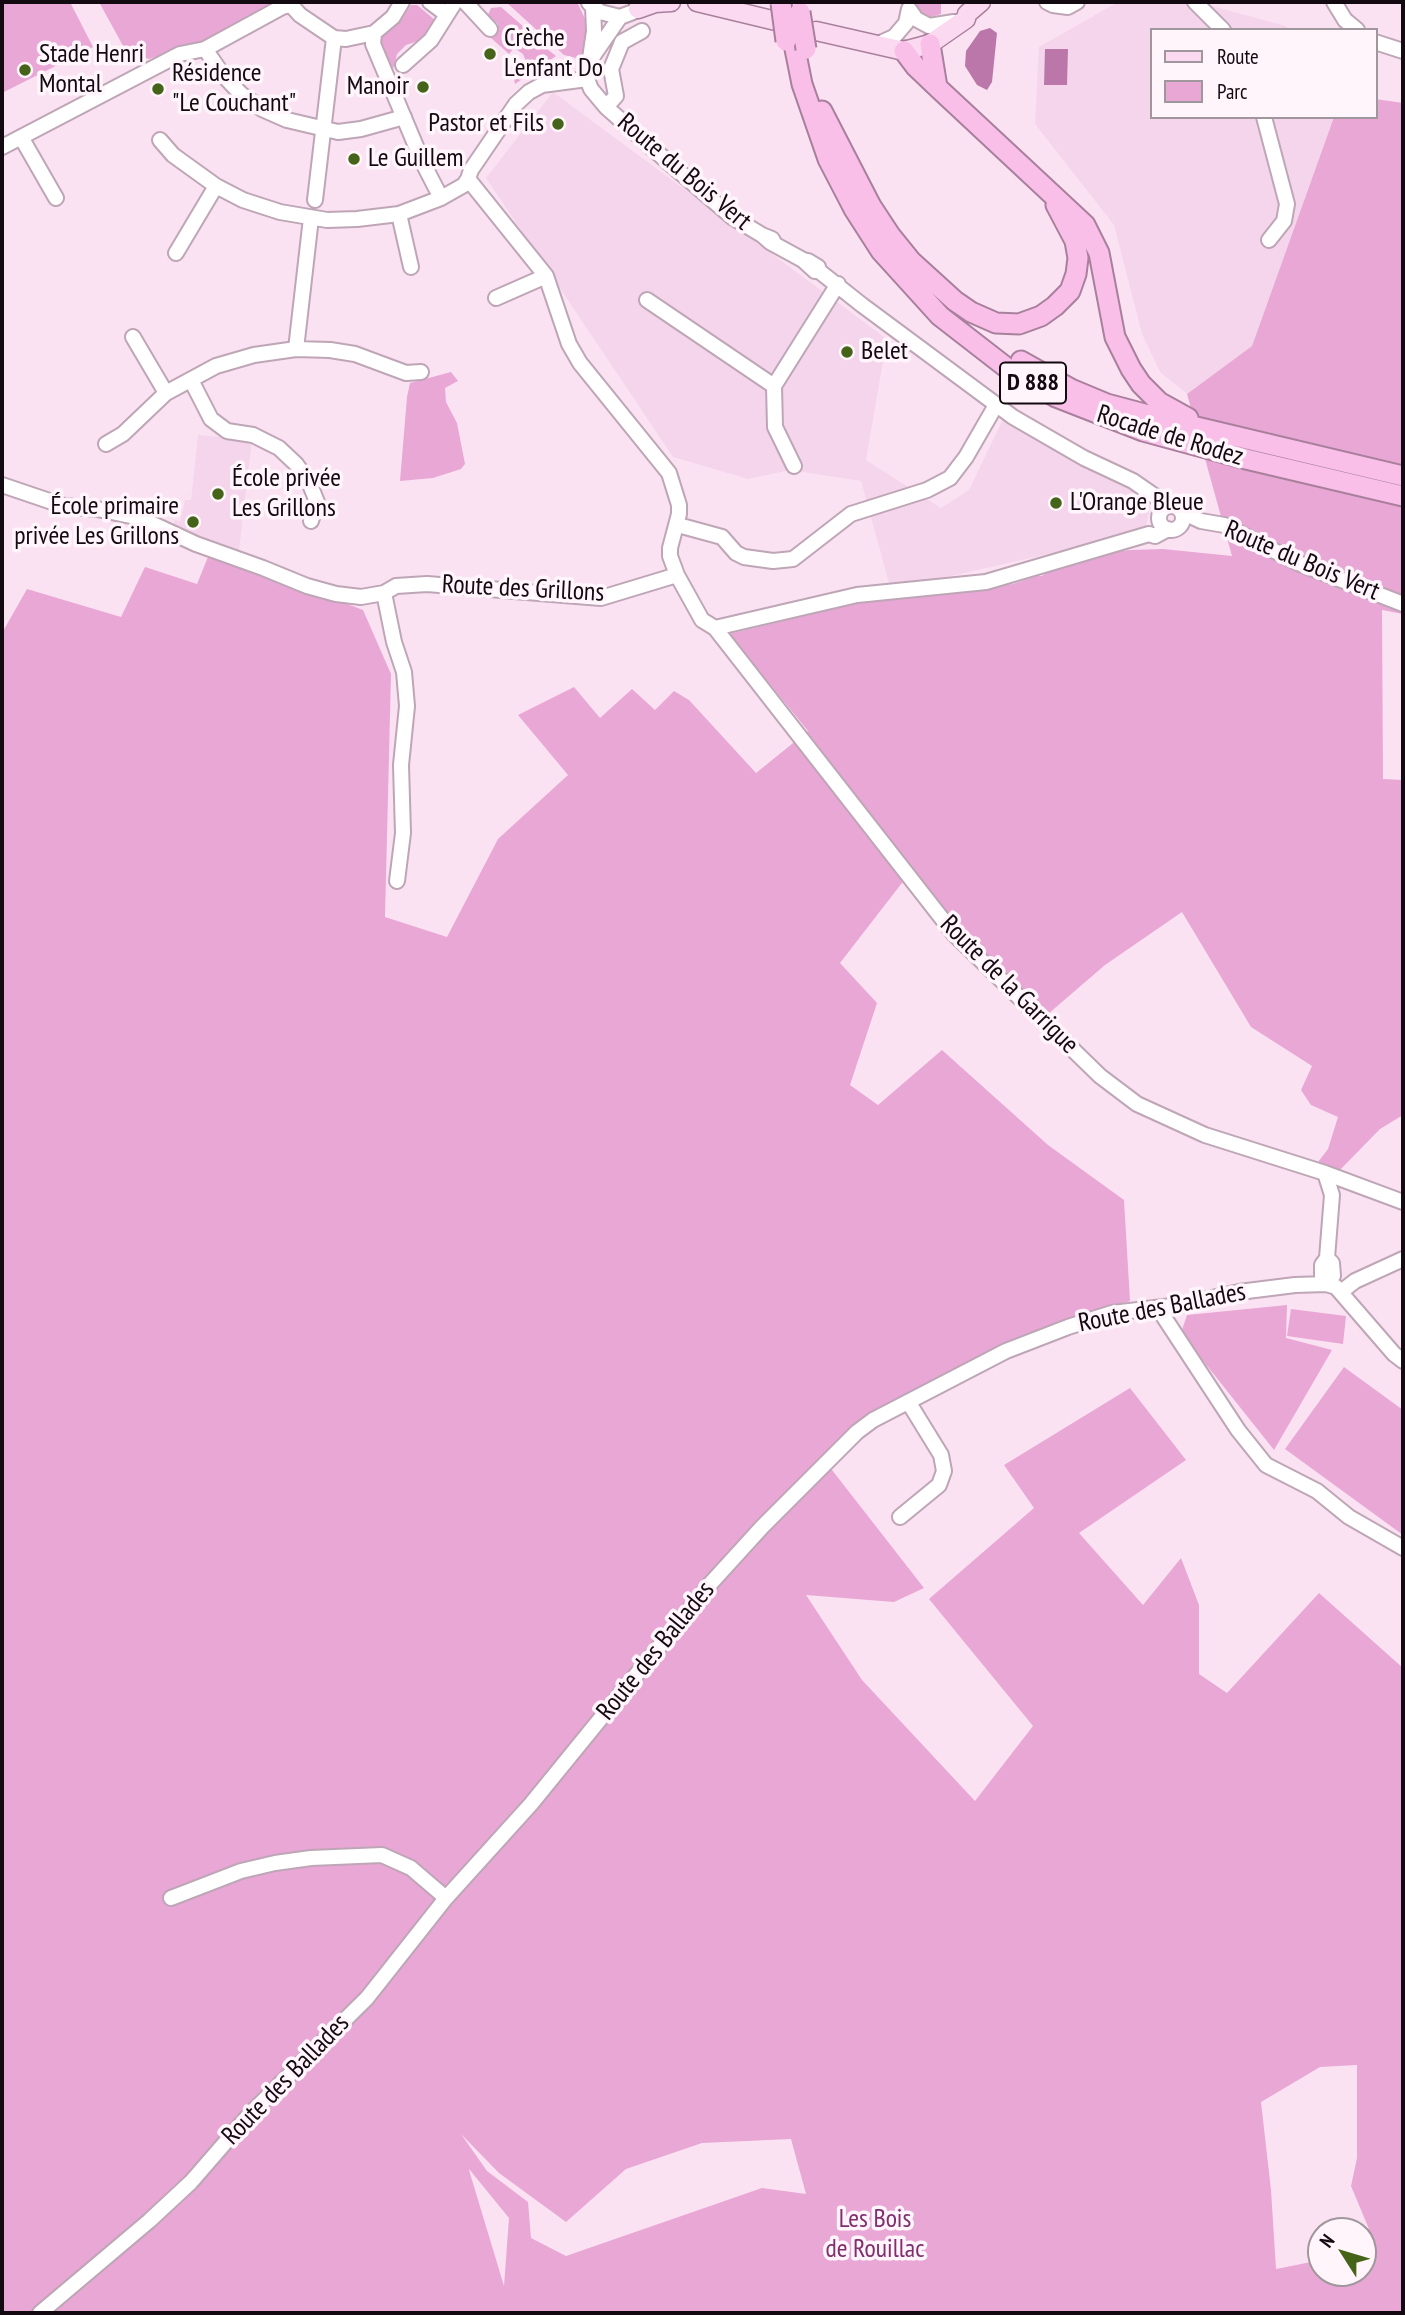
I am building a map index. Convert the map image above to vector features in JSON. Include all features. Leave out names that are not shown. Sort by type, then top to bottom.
[{"type":"highway","name":"Rocade de Rodez","points":[[788,7],[802,84],[828,159],[854,209],[881,251],[940,316],[1006,368],[1056,397],[1143,431],[1246,460],[1403,496]]},
{"type":"highway","points":[[930,44],[937,88]]},
{"type":"highway","name":"Rocade de Rodez","points":[[795,45],[838,152],[874,222],[924,284],[984,337],[1036,370],[1107,404],[1167,421],[1403,476]]},
{"type":"highway","points":[[904,51],[937,88],[1085,225],[1099,253],[1115,337],[1141,384],[1159,402],[1199,423],[1313,455]]},
{"type":"highway","points":[[822,111],[871,206],[911,261],[971,312],[996,323],[1019,324],[1041,316],[1070,291],[1078,258],[1075,241],[1051,194]]},
{"type":"main road","points":[[642,5],[671,2]]},
{"type":"main road","points":[[696,2],[788,7]]},
{"type":"main road","points":[[816,31],[904,51],[930,44],[963,17]]},
{"type":"street","points":[[2,147],[180,54],[205,50],[281,4],[290,5],[334,38],[346,39],[374,33],[393,17],[402,2]]},
{"type":"street","points":[[430,2],[446,14]]},
{"type":"street","points":[[403,65],[431,40],[455,2]]},
{"type":"street","points":[[465,2],[490,29]]},
{"type":"street","points":[[1047,2],[1068,7],[1077,2]]},
{"type":"street","points":[[1195,2],[1221,28]]},
{"type":"street","points":[[1334,2],[1345,20],[1355,28]]},
{"type":"street","points":[[591,5],[608,16],[620,17]]},
{"type":"street","points":[[160,141],[173,155],[216,186],[243,200],[279,212],[327,220],[399,214],[441,198],[464,185],[471,170],[509,115],[529,92],[542,85],[587,79],[594,31],[591,5]]},
{"type":"street","points":[[589,62],[620,17],[642,5]]},
{"type":"street","points":[[911,10],[929,26],[963,17]]},
{"type":"street","points":[[911,10],[918,33],[930,44]]},
{"type":"street","points":[[876,45],[894,37],[906,23],[911,10]]},
{"type":"street","points":[[606,107],[616,96],[611,69],[622,42],[642,31]]},
{"type":"street","points":[[374,33],[373,44],[441,198]]},
{"type":"street","points":[[315,200],[334,38]]},
{"type":"street","points":[[1377,43],[1403,51]]},
{"type":"street","points":[[205,50],[241,94],[262,109],[286,120],[338,132],[361,129],[404,117]]},
{"type":"street","points":[[589,62],[611,69]]},
{"type":"street","name":"Route du Bois Vert","points":[[587,79],[591,89],[606,107],[732,217],[803,261],[818,267],[838,284]]},
{"type":"street","points":[[1265,119],[1287,204],[1284,221],[1269,240]]},
{"type":"street","points":[[20,137],[56,198]]},
{"type":"street","points":[[468,179],[546,276],[569,344],[580,363],[669,472],[679,505],[678,525],[670,548],[677,575],[702,620],[715,628],[857,595],[986,582],[1149,534],[1155,536],[1170,518],[1151,493],[1133,481],[1072,451],[996,405],[838,284],[774,386],[775,427],[794,466]]},
{"type":"street","points":[[176,253],[216,186]]},
{"type":"street","points":[[399,214],[411,267]]},
{"type":"street","points":[[296,349],[311,218]]},
{"type":"street","points":[[496,298],[546,276]]},
{"type":"street","points":[[647,300],[774,386]]},
{"type":"street","points":[[133,337],[166,393]]},
{"type":"street","points":[[106,444],[123,434],[166,393],[216,366],[254,355],[296,349],[355,354],[406,373],[421,372]]},
{"type":"street","points":[[191,380],[211,419],[227,431],[253,435],[279,448],[296,464],[309,482],[317,502],[310,521]]},
{"type":"street","points":[[678,525],[722,537],[736,553],[744,557],[773,561],[793,559],[852,514],[927,490],[950,478],[966,457],[996,405]]},
{"type":"street","name":"Route des Grillons","points":[[2,485],[64,506],[97,509],[140,519],[196,544],[335,594],[361,597],[384,593],[396,586],[426,584],[601,598],[677,575]]},
{"type":"street","name":"Route du Bois Vert","points":[[1170,518],[1224,525],[1298,563],[1403,604]]},
{"type":"street","points":[[384,593],[394,642],[404,672],[407,706],[401,765],[403,833],[397,881]]},
{"type":"street","name":"Route de la Garrigue","points":[[715,628],[954,934],[1100,1076],[1137,1104],[1205,1135],[1325,1173],[1403,1202]]},
{"type":"street","points":[[1325,1173],[1332,1195],[1326,1258],[1332,1263],[1333,1276],[1326,1284],[1336,1287],[1403,1361]]},
{"type":"street","points":[[1341,1292],[1355,1281],[1403,1259]]},
{"type":"street","name":"Route des Ballades","points":[[40,2313],[191,2182],[250,2114],[367,1998],[446,1898],[531,1804],[711,1583],[762,1527],[873,1420],[1006,1351],[1112,1313],[1181,1305],[1239,1292],[1326,1284]]},
{"type":"street","points":[[1175,1333],[1181,1305]]},
{"type":"street","points":[[1157,1308],[1237,1430],[1266,1465],[1317,1491],[1349,1517],[1403,1548]]},
{"type":"street","points":[[900,1517],[939,1485],[944,1471],[941,1455],[909,1403]]},
{"type":"street","points":[[171,1898],[241,1871],[275,1863],[311,1858],[382,1855],[411,1868],[446,1898]]},
{"type":"shaded area","points":[[1118,2],[1197,2],[1288,28],[1150,28],[1150,119],[1333,119],[1252,346],[1187,394],[1160,372],[1142,334],[1114,225],[1035,124],[1039,47]]},
{"type":"shaded area","points":[[990,28],[997,33],[992,82],[987,90],[977,85],[965,66],[966,51],[980,31]]},
{"type":"shaded area","points":[[1045,49],[1068,49],[1067,85],[1044,85]]},
{"type":"shaded area","points":[[553,92],[887,339],[866,460],[941,508],[969,490],[1003,419],[1151,501],[1145,532],[916,584],[889,583],[861,481],[790,470],[748,479],[673,457],[486,178]]},
{"type":"shaded area","name":"École privée Les Grillons","points":[[198,435],[252,440],[239,551],[172,528],[175,520],[180,521],[185,500],[191,500]]},
{"type":"green space","name":"Stade Henri Montal","points":[[2,2],[70,2],[93,47],[2,93]]},
{"type":"green space","points":[[99,2],[280,2],[214,38],[149,59],[127,53]]},
{"type":"green space","points":[[506,2],[577,2],[587,23],[580,59],[564,55]]},
{"type":"green space","points":[[915,2],[941,2],[941,14],[924,19]]},
{"type":"green space","points":[[411,5],[417,5],[435,20],[421,40],[406,45],[397,54],[394,67],[389,69],[379,45],[382,35],[400,22]]},
{"type":"green space","points":[[501,7],[556,56],[515,84],[513,74],[527,64],[523,54],[514,48],[509,54],[491,38],[498,24],[488,15],[491,8]]},
{"type":"green space","name":"Les Bois de Rouillac","points":[[1377,99],[1403,103],[1403,614],[1382,610],[1383,779],[1403,780],[1403,1115],[1380,1129],[1337,1173],[1315,1166],[1328,1149],[1338,1117],[1311,1105],[1301,1090],[1312,1066],[1251,1027],[1182,912],[1105,965],[1048,1014],[956,938],[905,879],[840,963],[877,1003],[850,1085],[878,1105],[942,1050],[1048,1145],[1124,1200],[1130,1301],[1028,1336],[873,1411],[825,1461],[924,1588],[894,1602],[806,1595],[862,1680],[975,1801],[1033,1726],[929,1599],[1034,1508],[1004,1465],[1130,1388],[1186,1460],[1079,1533],[1143,1605],[1181,1558],[1199,1605],[1199,1674],[1227,1693],[1319,1593],[1403,1668],[1403,2313],[2,2313],[2,633],[27,589],[121,617],[145,567],[197,584],[210,552],[363,610],[391,674],[385,917],[447,937],[498,839],[568,775],[518,715],[574,687],[600,718],[632,689],[655,710],[674,691],[689,700],[756,773],[808,731],[729,634],[863,602],[1013,584],[1042,576],[1048,571],[1097,554],[1163,549],[1232,556],[1187,394],[1252,346],[1333,119],[1377,119]],"holes":[[[1357,2065],[1357,2158],[1351,2186],[1364,2217],[1377,2217],[1377,2287],[1307,2287],[1307,2263],[1276,2269],[1261,2102],[1320,2067]],[[461,2134],[499,2173],[566,2222],[626,2169],[702,2143],[791,2139],[806,2194],[762,2188],[566,2256],[531,2238],[528,2202],[487,2171]],[[469,2169],[509,2218],[504,2286]]]},
{"type":"green space","points":[[451,372],[458,381],[445,388],[446,402],[457,423],[465,464],[461,469],[433,478],[400,481],[410,383]]},
{"type":"green space","points":[[1287,1305],[1286,1338],[1332,1350],[1274,1450],[1181,1333],[1187,1315]]},
{"type":"green space","points":[[1291,1309],[1346,1316],[1343,1344],[1287,1336]]},
{"type":"green space","points":[[1344,1367],[1403,1410],[1403,1535],[1285,1449]]},
{"type":"place","name":"Crèche L'enfant Do","points":[[490,54]]},
{"type":"place","name":"Stade Henri Montal","points":[[25,70]]},
{"type":"place","name":"Manoir","points":[[423,87]]},
{"type":"place","name":"Résidence \"Le Couchant\"","points":[[158,89]]},
{"type":"place","name":"Pastor et Fils","points":[[558,124]]},
{"type":"place","name":"Le Guillem","points":[[354,159]]},
{"type":"place","name":"Belet","points":[[847,352]]},
{"type":"place","name":"École privée Les Grillons","points":[[218,494]]},
{"type":"place","name":"L'Orange Bleue","points":[[1056,503]]},
{"type":"place","name":"École primaire privée Les Grillons","points":[[193,522]]}]
